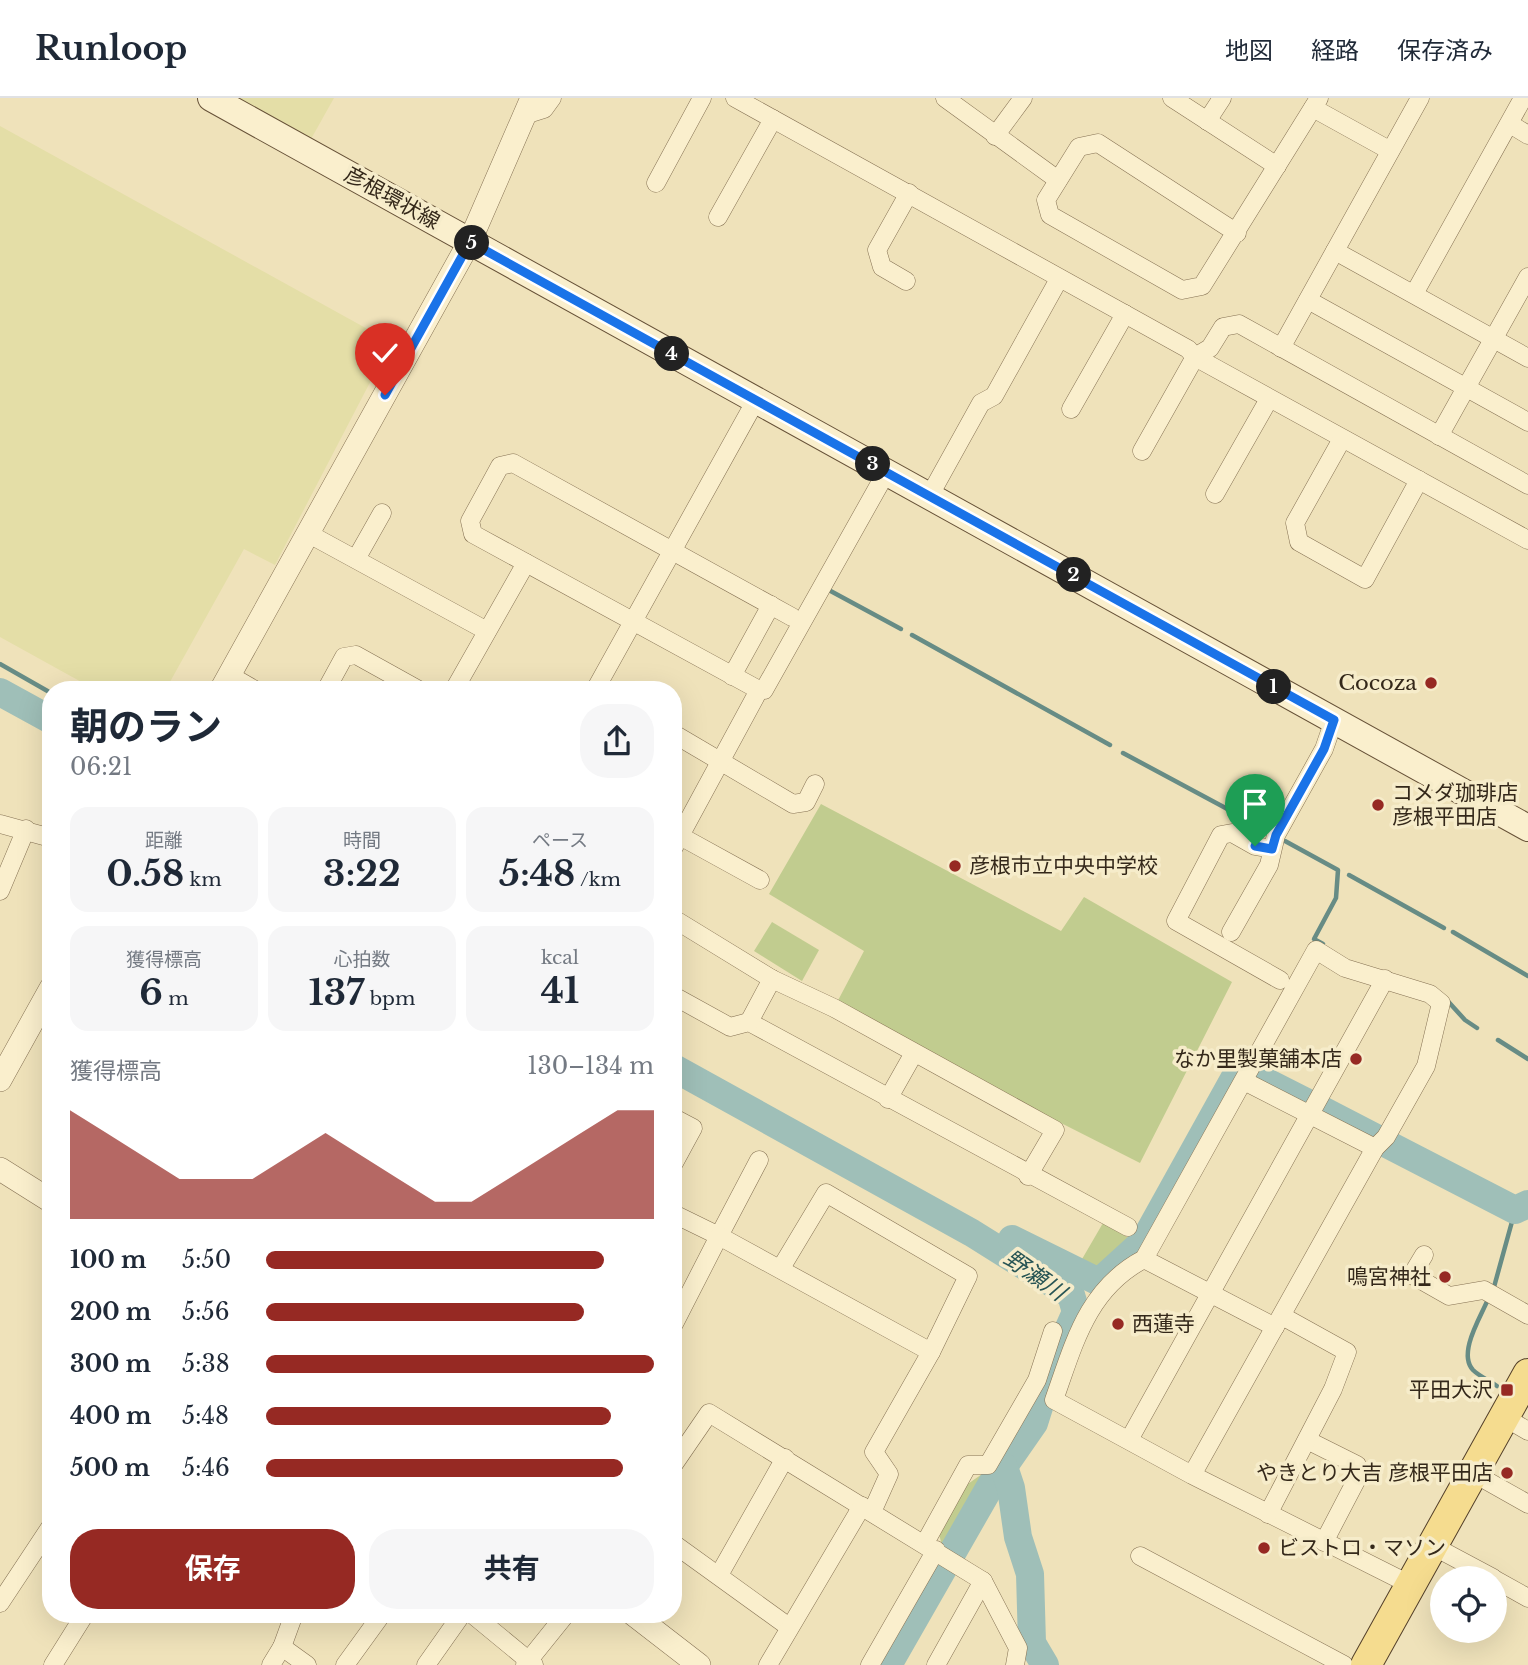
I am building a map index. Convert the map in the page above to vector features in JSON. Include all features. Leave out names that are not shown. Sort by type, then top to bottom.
[{"type":"main road","name":"彦根環状線","points":[[211,98],[1528,828]]},
{"type":"main road","points":[[1366,1665],[1473,1473],[1516,1424],[1528,1374]]},
{"type":"street","points":[[226,681],[470,242],[528,106],[544,109],[552,98]]},
{"type":"street","points":[[656,183],[702,98]]},
{"type":"street","points":[[735,98],[1188,349],[1195,357],[1269,399],[1528,540]]},
{"type":"street","points":[[945,98],[1058,180]]},
{"type":"street","points":[[995,135],[1023,98]]},
{"type":"street","points":[[1172,98],[1277,166]]},
{"type":"street","points":[[1207,121],[1222,98]]},
{"type":"street","points":[[1281,348],[1420,98]]},
{"type":"street","points":[[1414,295],[1523,98]]},
{"type":"street","points":[[1237,233],[1097,143],[1079,147],[1046,200],[1050,215],[1182,290],[1202,286],[1237,233],[1316,103],[1389,150]]},
{"type":"street","points":[[718,217],[773,119]]},
{"type":"street","points":[[1510,124],[1528,135]]},
{"type":"street","points":[[906,281],[882,267],[877,250],[909,193]]},
{"type":"street","points":[[1335,251],[1528,358]]},
{"type":"street","points":[[1439,436],[1528,276]]},
{"type":"street","points":[[930,495],[981,403],[993,396],[1059,279]]},
{"type":"street","points":[[1308,300],[1528,422]]},
{"type":"street","points":[[1071,409],[1125,314]]},
{"type":"street","points":[[1142,451],[1195,357],[1210,348],[1223,327],[1239,324],[1528,485]]},
{"type":"street","points":[[1215,494],[1269,399]]},
{"type":"street","points":[[601,681],[756,400]]},
{"type":"street","points":[[1342,439],[1295,523],[1299,542],[1366,579],[1419,480]]},
{"type":"street","points":[[792,617],[513,463],[500,466],[470,521],[473,534],[732,676],[764,690],[887,471]]},
{"type":"street","points":[[356,559],[382,513]]},
{"type":"street","points":[[309,534],[487,631]]},
{"type":"street","points":[[459,681],[526,562]]},
{"type":"street","points":[[732,676],[771,605]]},
{"type":"street","points":[[331,681],[344,657],[356,655],[403,681]]},
{"type":"street","points":[[682,832],[759,690]]},
{"type":"street","points":[[1231,932],[1269,865],[1276,835],[1324,749],[1334,720]]},
{"type":"street","points":[[682,739],[793,804],[806,802],[815,784]]},
{"type":"street","points":[[0,824],[42,835]]},
{"type":"street","points":[[0,891],[26,829]]},
{"type":"street","points":[[1272,849],[1255,846],[1232,833],[1221,835],[1176,921],[1280,980]]},
{"type":"street","points":[[682,843],[760,880]]},
{"type":"street","points":[[682,924],[772,979],[834,1008],[1055,1130],[1028,1176]]},
{"type":"street","points":[[1192,1475],[1375,1148],[1386,1137],[1426,1066],[1441,1003],[1430,994],[1345,968],[1316,950],[1144,1259],[1132,1266],[1097,1297],[1080,1328],[1054,1400],[1192,1475],[1411,1585]]},
{"type":"street","points":[[749,1022],[772,979]]},
{"type":"street","points":[[1129,1440],[1385,979]]},
{"type":"street","points":[[682,1000],[730,1027],[749,1022],[1028,1176],[1047,1183],[1128,1227]]},
{"type":"street","points":[[0,1080],[42,1004]]},
{"type":"street","points":[[888,1099],[914,1053]]},
{"type":"street","points":[[1244,1081],[1375,1148]]},
{"type":"street","points":[[682,1122],[693,1128],[682,1148]]},
{"type":"street","points":[[682,1308],[759,1160]]},
{"type":"street","points":[[0,1169],[42,1195]]},
{"type":"street","points":[[768,1665],[789,1627],[889,1474],[874,1452],[931,1352],[968,1276],[826,1193],[781,1268]]},
{"type":"street","points":[[682,1218],[781,1268],[931,1352]]},
{"type":"street","points":[[1424,1255],[1412,1275],[1439,1291],[1448,1296],[1484,1290],[1528,1315]]},
{"type":"street","points":[[1144,1259],[1211,1293],[1347,1352],[1333,1390],[1268,1514]]},
{"type":"street","points":[[870,1665],[940,1552],[968,1465],[988,1465],[1037,1380],[1053,1331]]},
{"type":"street","points":[[682,1452],[709,1413],[940,1552],[984,1581],[1018,1648],[1015,1665]]},
{"type":"street","points":[[1307,1440],[1357,1465],[1360,1473],[1324,1542]]},
{"type":"street","points":[[719,1574],[785,1458]]},
{"type":"street","points":[[1473,1473],[1528,1504]]},
{"type":"street","points":[[1433,1546],[1470,1566]]},
{"type":"street","points":[[682,1549],[789,1627]]},
{"type":"street","points":[[0,1603],[42,1550]]},
{"type":"street","points":[[1140,1556],[1345,1665]]},
{"type":"street","points":[[936,1665],[984,1581]]},
{"type":"street","points":[[1507,1586],[1528,1598]]},
{"type":"street","points":[[53,1665],[79,1623]]},
{"type":"street","points":[[271,1665],[282,1647],[291,1623]]},
{"type":"street","points":[[345,1665],[375,1623]]},
{"type":"street","points":[[426,1665],[456,1623]]},
{"type":"street","points":[[482,1623],[529,1663],[559,1623]]},
{"type":"street","points":[[644,1623],[696,1664]]},
{"type":"street","points":[[282,1647],[307,1665]]},
{"type":"shaded area","points":[[234,98],[334,98],[311,139]]},
{"type":"shaded area","points":[[0,126],[391,342],[275,565],[244,549],[170,681],[80,681],[0,637]]},
{"type":"green space","points":[[821,804],[1061,931],[1084,897],[1232,982],[1140,1163],[834,1008],[864,951],[769,894]]},
{"type":"green space","points":[[772,922],[819,950],[802,981],[754,951]]},
{"type":"green space","points":[[1103,1223],[1132,1240],[1108,1264],[1094,1270],[1078,1266]]},
{"type":"green space","points":[[985,1472],[989,1473],[947,1547],[942,1545],[938,1531],[962,1488]]},
{"type":"waterway","points":[[825,588],[901,629]]},
{"type":"waterway","points":[[912,635],[1110,745]]},
{"type":"waterway","points":[[0,664],[42,688]]},
{"type":"waterway","name":"野瀬川","points":[[0,692],[42,715]]},
{"type":"waterway","points":[[1123,753],[1233,812]]},
{"type":"waterway","points":[[1241,816],[1268,832]]},
{"type":"waterway","points":[[1285,841],[1338,870],[1336,898],[1314,939],[1323,944]]},
{"type":"waterway","points":[[1349,875],[1444,928]]},
{"type":"waterway","points":[[1453,932],[1528,976]]},
{"type":"waterway","points":[[1445,998],[1465,1020],[1477,1028]]},
{"type":"waterway","points":[[1498,1040],[1528,1059]]},
{"type":"waterway","points":[[1012,1239],[1099,1282],[1144,1241],[1240,1068],[1244,1070]]},
{"type":"waterway","name":"野瀬川","points":[[682,1072],[972,1233],[1071,1295],[1076,1312],[1052,1366],[1034,1423],[991,1485],[888,1665]]},
{"type":"waterway","points":[[1255,1076],[1310,1104]]},
{"type":"waterway","points":[[1320,1109],[1376,1138]]},
{"type":"waterway","points":[[1387,1144],[1515,1210],[1528,1204]]},
{"type":"waterway","points":[[1494,1287],[1513,1218],[1510,1208]]},
{"type":"waterway","points":[[1488,1299],[1472,1334],[1468,1354],[1473,1370],[1497,1386]]},
{"type":"waterway","points":[[1004,1467],[1011,1488],[1018,1537],[1030,1574],[1032,1643],[1045,1665]]},
{"type":"place","name":"Cocoza","points":[[1431,683]]},
{"type":"place","name":"コメダ珈琲店 彦根平田店","points":[[1378,805]]},
{"type":"place","name":"彦根市立中央中学校","points":[[955,866]]},
{"type":"place","name":"なか里製菓舗本店","points":[[1356,1059]]},
{"type":"place","name":"鳴宮神社","points":[[1445,1277]]},
{"type":"place","name":"西蓮寺","points":[[1118,1324]]},
{"type":"place","name":"平田大沢","points":[[1507,1390]]},
{"type":"place","name":"やきとり大吉 彦根平田店","points":[[1507,1473]]},
{"type":"place","name":"ビストロ・マソン","points":[[1264,1548]]},
{"type":"route","points":[[385,395],[470,242],[1334,720],[1324,749],[1276,835],[1272,849],[1255,846]]}]
